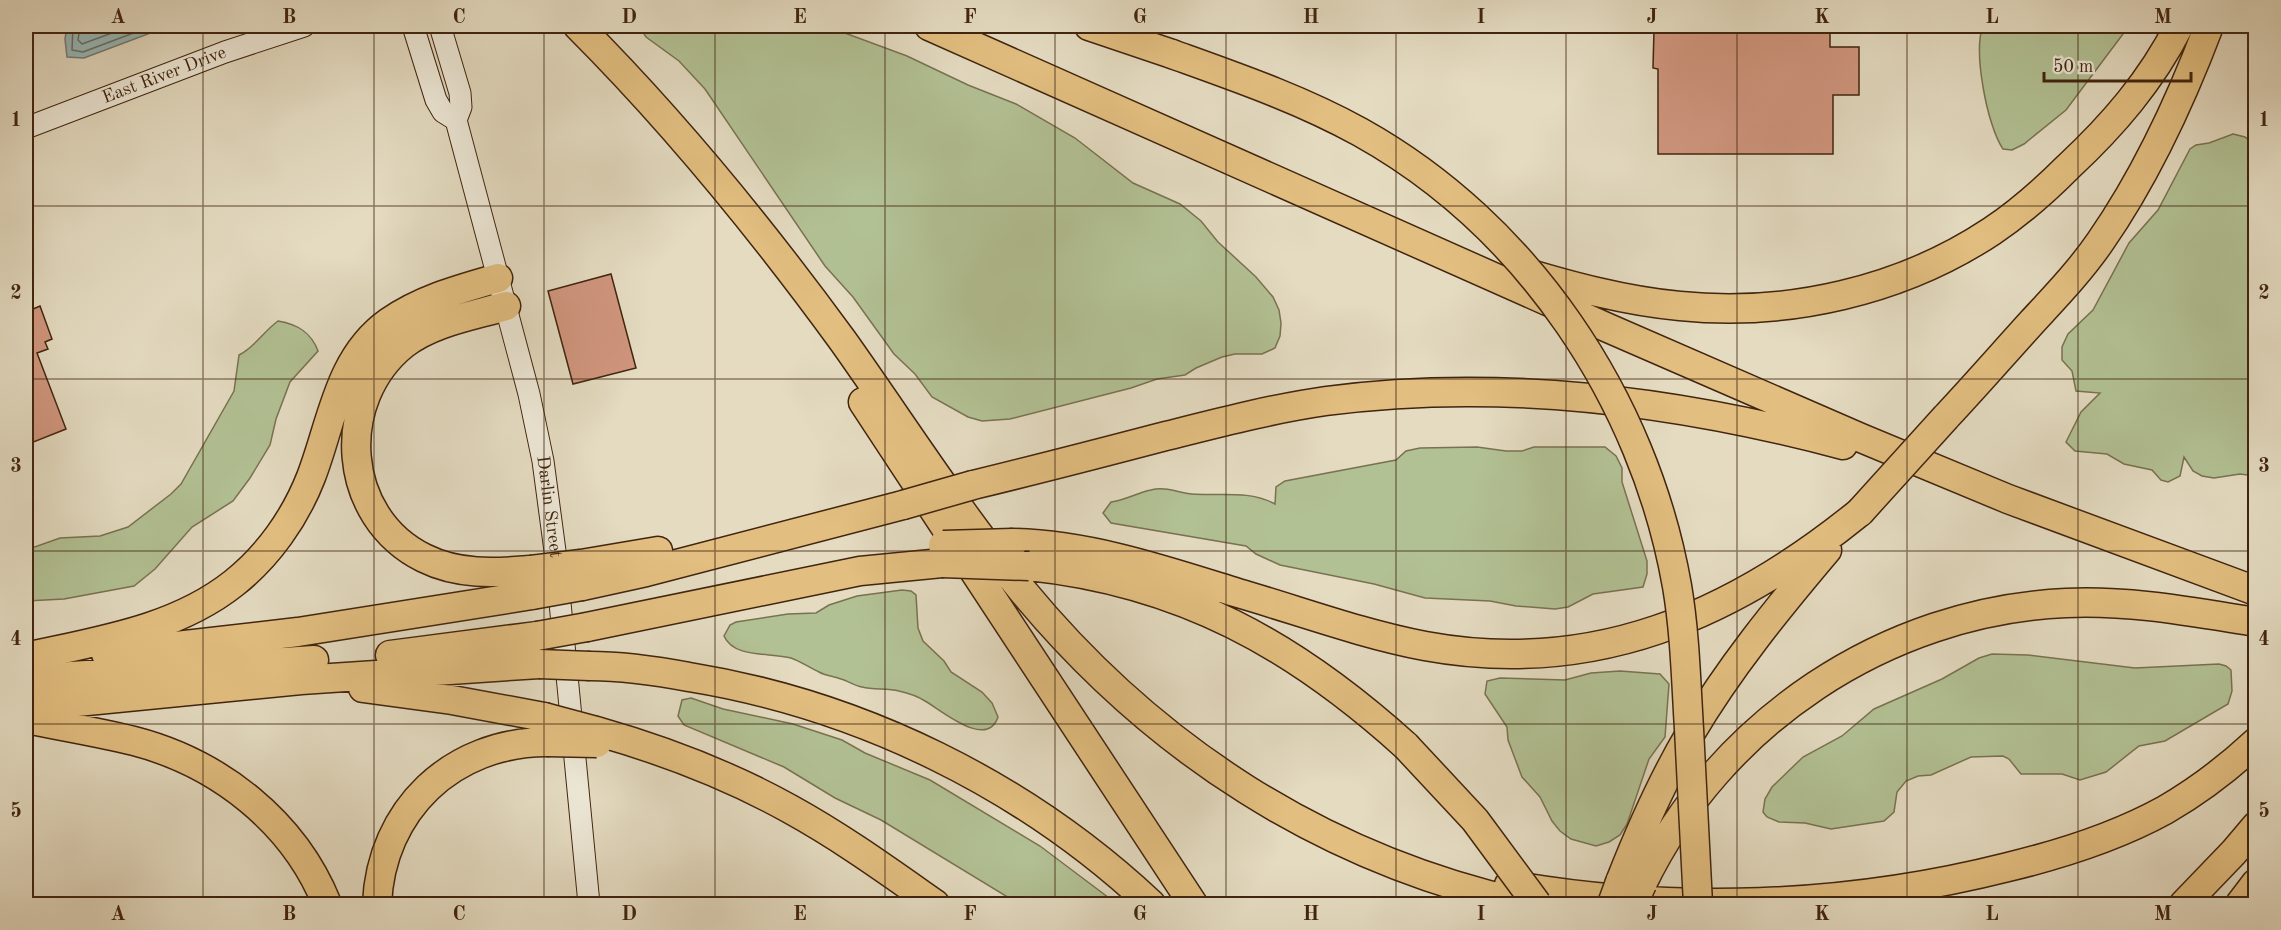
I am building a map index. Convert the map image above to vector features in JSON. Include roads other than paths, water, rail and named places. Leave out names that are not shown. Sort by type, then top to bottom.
[{"type":"highway","points":[[578,26],[670,124],[758,230],[842,340],[993,553],[1037,608],[1099,675],[1165,734],[1243,788],[1328,836],[1397,866],[1451,885],[1525,904]]},
{"type":"highway","points":[[929,26],[1738,385],[1968,483],[2256,591]]},
{"type":"highway","points":[[1089,26],[1248,81],[1310,107],[1360,132],[1413,166],[1460,204],[1519,261],[1552,302],[1590,356],[1614,400],[1646,472],[1661,519],[1675,579],[1684,647],[1698,904]]},
{"type":"highway","points":[[1420,244],[1603,293],[1683,307],[1730,309],[1781,306],[1859,291],[1923,268],[1968,245],[2002,224],[2031,201],[2083,153],[2130,102],[2156,66],[2179,26]]},
{"type":"highway","points":[[1627,894],[1644,823],[1667,775],[1705,710],[1752,644],[1860,512],[2074,275],[2104,235],[2130,194],[2159,138],[2188,78],[2209,26]]},
{"type":"highway","points":[[758,230],[773,270],[785,291],[874,419],[1193,904]]},
{"type":"highway","points":[[26,659],[152,627],[205,603],[234,583],[270,548],[294,512],[311,476],[345,376],[372,337],[389,322],[421,304],[498,278]]},
{"type":"highway","points":[[506,306],[430,329],[409,341],[391,356],[374,378],[362,403],[356,431],[356,459],[361,485],[373,510],[392,535],[413,552],[435,563],[465,572],[488,573],[531,583]]},
{"type":"highway","points":[[26,659],[121,652],[298,632],[531,583],[582,575],[648,553],[788,536],[974,485],[1197,428],[1295,406],[1370,397],[1467,391],[1574,396],[1702,414],[1834,443],[1968,483]]},
{"type":"highway","points":[[26,679],[399,654],[537,636],[726,599],[834,567],[1013,543],[1058,546],[1125,559],[1407,642],[1456,651],[1519,653],[1567,650],[1610,643],[1653,632],[1724,603],[1772,576],[1860,512]]},
{"type":"highway","points":[[937,554],[1080,573],[1139,588],[1199,609],[1247,630],[1279,648],[1325,678],[1406,746],[1475,820],[1537,904]]},
{"type":"highway","points":[[1627,894],[1693,802],[1717,772],[1750,738],[1819,683],[1849,664],[1891,644],[1945,624],[1985,613],[2066,603],[2142,605],[2256,622]]},
{"type":"highway","points":[[26,706],[301,680],[539,664],[668,673],[753,689],[813,706],[897,738],[965,771],[1030,809],[1098,859],[1151,904]]},
{"type":"highway","points":[[301,680],[452,700],[545,730],[628,740],[699,765],[788,808],[854,848],[935,904]]},
{"type":"highway","points":[[26,718],[156,748],[185,760],[228,784],[261,809],[282,832],[312,874],[327,904]]},
{"type":"highway","points":[[377,904],[382,864],[390,840],[406,812],[429,787],[456,767],[483,753],[513,744],[545,730]]},
{"type":"highway","points":[[1397,866],[1568,895],[1652,902],[1780,900],[1908,887],[2020,864],[2119,832],[2190,795],[2218,775],[2256,742]]},
{"type":"highway","points":[[2184,904],[2206,883],[2256,826]]},
{"type":"highway","points":[[2240,904],[2256,883]]},
{"type":"street","name":"East River Drive","points":[[26,128],[225,52],[304,26]]},
{"type":"street","name":"Darlin Street","points":[[413,26],[436,100],[443,112],[456,120]]},
{"type":"street","name":"Darlin Street","points":[[440,26],[460,93],[461,107],[456,120],[529,394],[543,461],[557,574],[589,904]]},
{"type":"water","points":[[67,26],[169,26],[84,58],[67,57],[65,39]]}]
